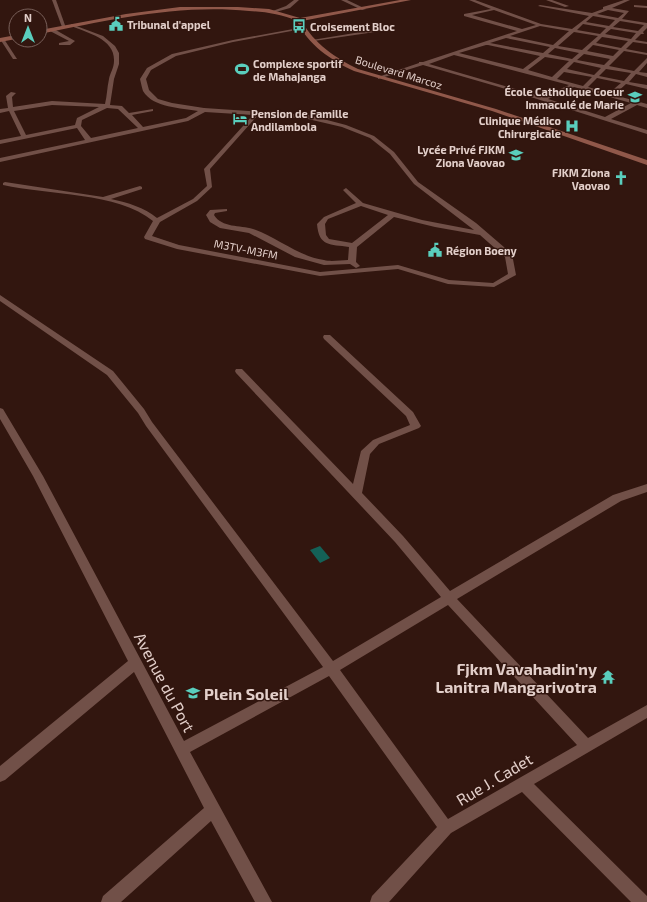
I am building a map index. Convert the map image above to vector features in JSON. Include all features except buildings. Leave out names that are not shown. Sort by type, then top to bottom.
[{"type":"main road","points":[[207,1],[217,0],[241,4],[298,20],[408,0]]},
{"type":"main road","points":[[48,31],[126,10],[159,4]]},
{"type":"main road","name":"Boulevard Marcoz","points":[[298,20],[302,28],[314,40],[345,66],[380,78],[494,110],[647,162]]},
{"type":"street","points":[[54,0],[64,27]]},
{"type":"street","points":[[272,12],[288,7],[297,0]]},
{"type":"street","points":[[343,0],[364,8]]},
{"type":"street","points":[[471,0],[540,25],[647,43]]},
{"type":"street","points":[[548,0],[566,6],[585,8]]},
{"type":"street","points":[[524,71],[592,15],[628,0]]},
{"type":"street","points":[[276,4],[280,10]]},
{"type":"street","points":[[540,6],[647,24]]},
{"type":"street","points":[[636,6],[647,7]]},
{"type":"street","points":[[553,79],[585,52],[626,12],[591,8]]},
{"type":"street","points":[[496,9],[484,10],[466,15],[523,31]]},
{"type":"street","points":[[583,23],[647,33]]},
{"type":"street","points":[[584,88],[647,24]]},
{"type":"street","points":[[72,25],[109,42],[114,47],[117,62],[111,82],[110,96],[107,106],[79,120],[78,126]]},
{"type":"street","points":[[380,78],[421,63],[456,54],[540,25]]},
{"type":"street","points":[[302,28],[233,41],[174,55],[149,69],[143,78],[146,91],[156,100],[170,105],[204,110],[308,117],[344,126],[372,137],[392,153],[416,183],[481,232]]},
{"type":"street","points":[[52,30],[73,40],[68,44],[61,44]]},
{"type":"street","points":[[314,40],[373,31]]},
{"type":"street","points":[[506,37],[614,58]]},
{"type":"street","points":[[1,40],[15,58]]},
{"type":"street","points":[[486,44],[647,75]]},
{"type":"street","points":[[593,44],[647,54]]},
{"type":"street","points":[[508,54],[514,50]]},
{"type":"street","points":[[456,54],[524,71],[642,105]]},
{"type":"street","points":[[497,64],[502,59]]},
{"type":"street","points":[[610,96],[646,62]]},
{"type":"street","points":[[421,63],[544,99],[647,132]]},
{"type":"street","points":[[563,70],[647,87]]},
{"type":"street","points":[[544,99],[574,85]]},
{"type":"street","points":[[13,93],[9,96],[12,110],[24,137]]},
{"type":"street","points":[[606,119],[642,105],[647,100]]},
{"type":"street","points":[[0,111],[52,103],[120,107],[130,114],[142,129]]},
{"type":"street","points":[[130,114],[151,110]]},
{"type":"street","points":[[0,160],[188,119],[204,110]]},
{"type":"street","points":[[5,184],[104,199],[153,215],[157,221],[195,200],[210,186],[207,169],[217,156],[248,127],[257,113]]},
{"type":"street","points":[[0,142],[78,126]]},
{"type":"street","points":[[78,126],[90,140]]},
{"type":"street","points":[[104,199],[140,188]]},
{"type":"street","points":[[346,190],[362,204],[392,214],[457,230],[481,232]]},
{"type":"street","points":[[353,246],[327,241],[322,236],[321,224],[326,218],[362,204]]},
{"type":"street","points":[[225,210],[212,211],[210,214],[213,220],[223,226],[251,231],[298,255],[324,263],[352,262],[361,270]]},
{"type":"street","points":[[352,262],[353,246],[392,214]]},
{"type":"street","name":"M3TV-M3FM","points":[[157,221],[148,237],[177,247],[320,274],[398,267],[448,282],[494,284],[512,275],[509,256],[481,232]]},
{"type":"street","points":[[0,297],[110,373],[133,404],[141,411],[149,424],[228,527],[332,668],[446,828]]},
{"type":"street","points":[[327,337],[410,414],[416,426],[376,442],[364,454],[356,495]]},
{"type":"street","points":[[239,371],[399,539],[449,598],[587,746]]},
{"type":"street","name":"Avenue du Port","points":[[0,411],[38,476],[213,810],[264,902]]},
{"type":"street","points":[[182,749],[332,668],[617,498],[647,488]]},
{"type":"street","points":[[0,775],[136,662]]},
{"type":"street","name":"Rue J. Cadet","points":[[378,902],[446,828],[647,711]]},
{"type":"street","points":[[523,783],[642,902]]},
{"type":"street","points":[[109,902],[213,810]]},
{"type":"water","points":[[320,546],[330,558],[320,563],[310,550]]},
{"type":"place","name":"Tribunal d'appel","points":[[116,24]]},
{"type":"place","name":"Croisement Bloc","points":[[299,26]]},
{"type":"place","name":"Complexe sportif de Mahajanga","points":[[242,69]]},
{"type":"place","name":"École Catholique Coeur Immaculé de Marie","points":[[635,97]]},
{"type":"place","name":"Pension de Famille Andilambola","points":[[240,119]]},
{"type":"place","name":"Clinique Médico Chirurgicale","points":[[572,126]]},
{"type":"place","name":"Lycée Privé FJKM Ziona Vaovao","points":[[516,155]]},
{"type":"place","name":"FJKM Ziona Vaovao","points":[[621,178]]},
{"type":"place","name":"Région Boeny","points":[[435,250]]},
{"type":"place","name":"Fjkm Vavahadin'ny Lanitra Mangarivotra","points":[[608,677]]},
{"type":"place","name":"Plein Soleil","points":[[193,693]]}]
